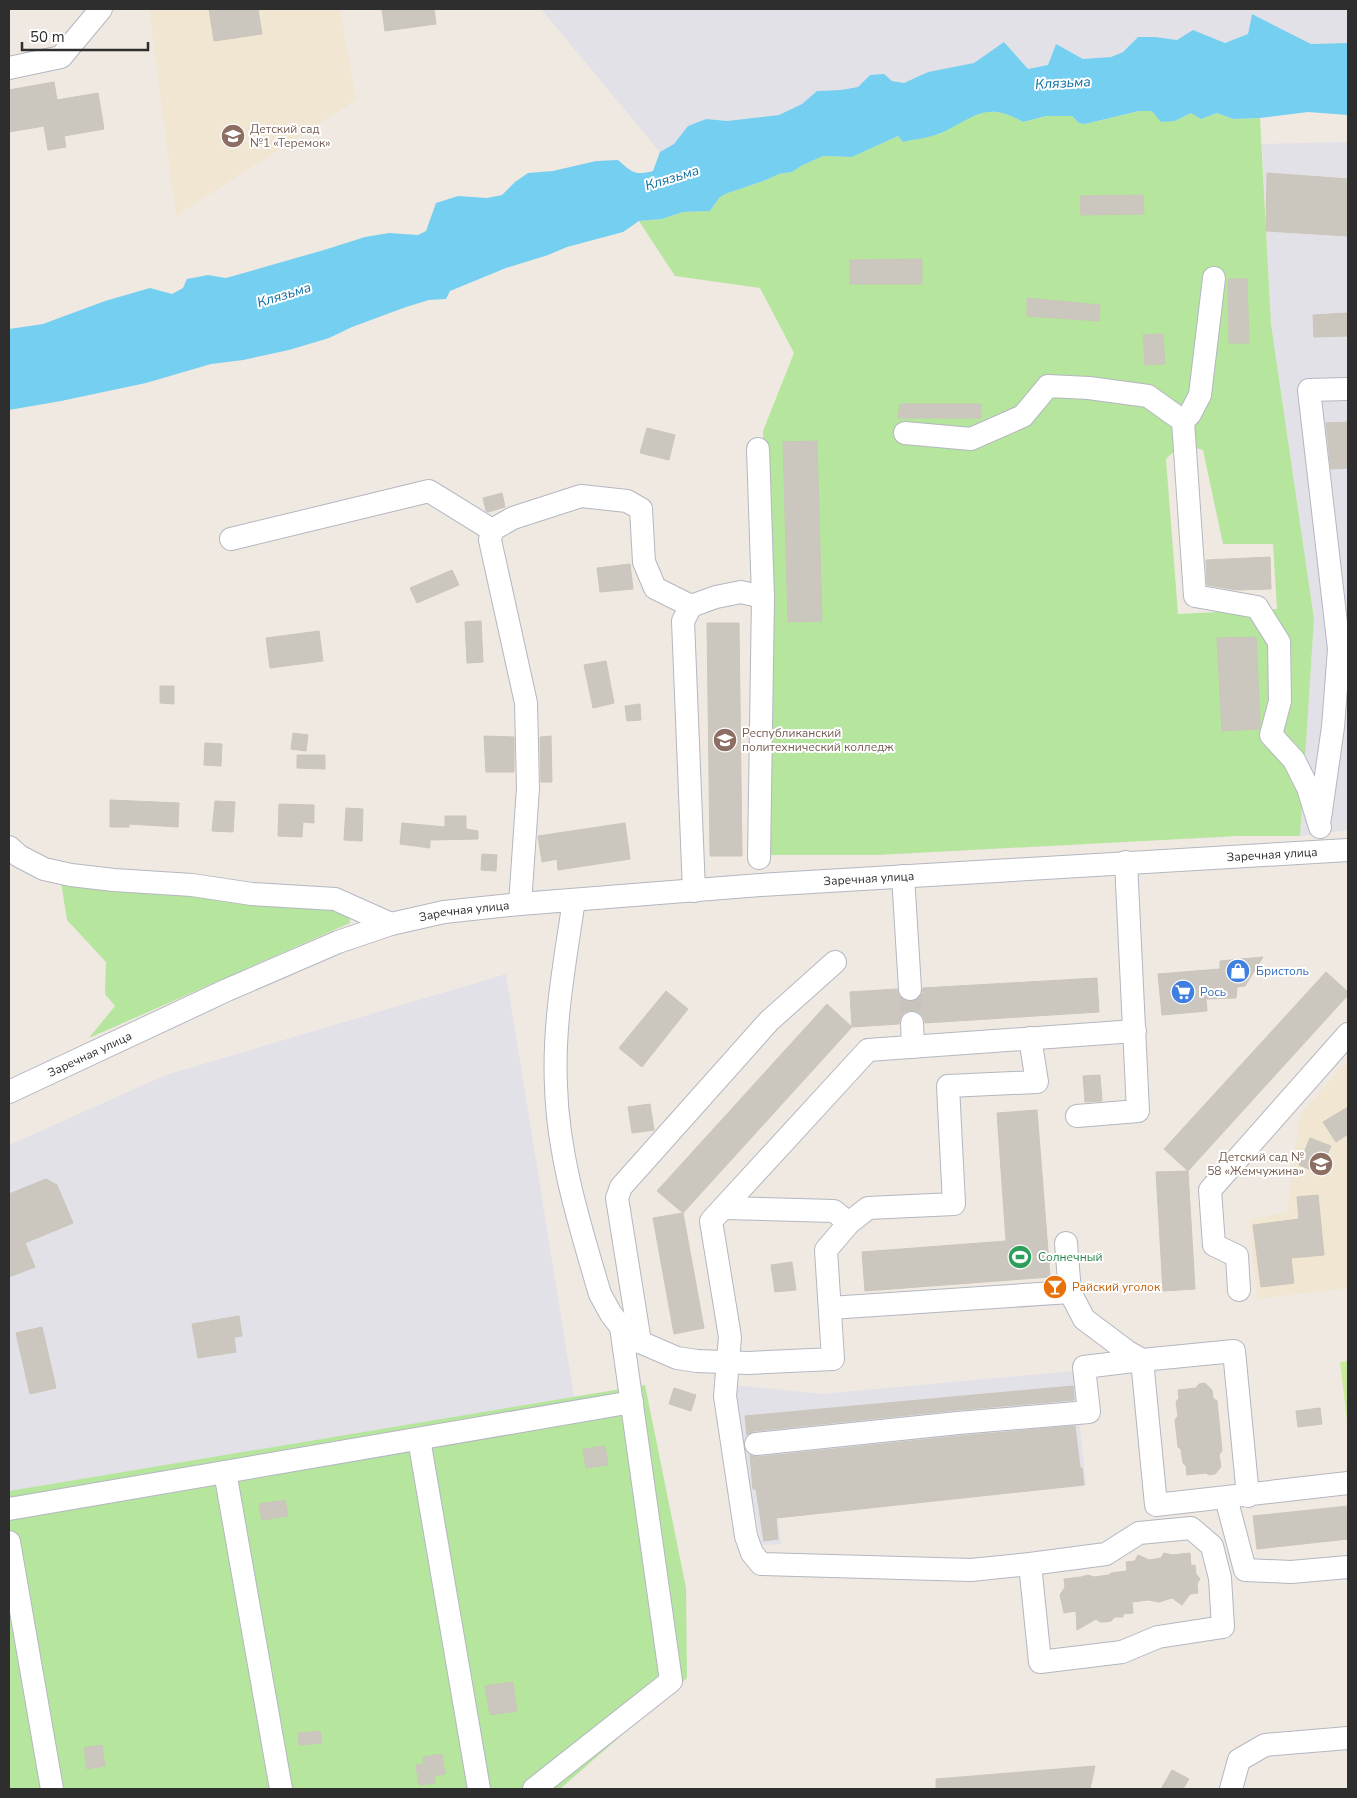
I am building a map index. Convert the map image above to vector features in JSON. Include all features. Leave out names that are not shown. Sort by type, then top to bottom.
[{"type":"street","points":[[9,68],[61,57],[101,9]]},
{"type":"street","points":[[1214,278],[1200,396],[1190,414],[1183,421],[1195,596],[1257,607],[1279,642],[1280,701],[1271,734],[1294,760],[1308,788],[1320,827]]},
{"type":"street","points":[[904,433],[971,439],[1023,416],[1048,386],[1089,388],[1148,396],[1183,421]]},
{"type":"street","points":[[1322,851],[1320,827],[1333,727],[1339,649],[1309,390],[1348,389]]},
{"type":"street","points":[[758,449],[763,597],[759,858]]},
{"type":"street","points":[[231,539],[429,491],[492,530]]},
{"type":"street","points":[[520,904],[528,788],[526,703],[490,540],[492,530],[513,518],[581,496],[627,501],[641,509],[644,562],[655,588],[691,606]]},
{"type":"street","points":[[694,890],[683,621],[691,606],[716,596],[741,592],[763,597]]},
{"type":"street","points":[[9,847],[19,856],[44,869],[71,875],[192,885],[252,894],[335,899],[391,924]]},
{"type":"street","name":"Заречная улица","points":[[9,1092],[227,990],[338,942],[391,924],[444,912],[694,890],[1126,862],[1348,850]]},
{"type":"street","points":[[1077,1116],[1138,1111],[1136,1031],[1126,862]]},
{"type":"street","points":[[903,876],[910,989]]},
{"type":"street","points":[[574,900],[564,970],[556,1060],[560,1134],[570,1185],[600,1294],[611,1314],[621,1327],[640,1342],[677,1358],[728,1363],[833,1359],[826,1250],[849,1223],[868,1208],[954,1204],[948,1086],[1037,1082],[1030,1038]]},
{"type":"street","points":[[640,1342],[617,1198],[621,1187],[769,1021],[835,962]]},
{"type":"street","points":[[912,1023],[913,1047]]},
{"type":"street","points":[[1030,1564],[1040,1662],[1122,1652],[1158,1637],[1223,1627],[1220,1578],[1212,1546],[1191,1528],[1139,1534],[1106,1554],[970,1570],[761,1564],[752,1553],[746,1536],[725,1396],[730,1337],[711,1222],[868,1050],[1136,1031]]},
{"type":"street","points":[[1239,1290],[1237,1256],[1214,1245],[1210,1190],[1348,1034]]},
{"type":"street","points":[[724,1208],[834,1211],[849,1223]]},
{"type":"street","points":[[1066,1242],[1070,1292],[1084,1319],[1128,1352],[1142,1360]]},
{"type":"street","points":[[830,1308],[1070,1292]]},
{"type":"street","points":[[534,1789],[671,1681],[621,1327]]},
{"type":"street","points":[[756,1444],[948,1424],[1089,1412],[1084,1367],[1234,1351],[1237,1497],[1245,1570],[1291,1572],[1348,1567]]},
{"type":"street","points":[[1142,1360],[1156,1505],[1348,1484]]},
{"type":"street","points":[[9,1509],[632,1402]]},
{"type":"street","points":[[419,1439],[479,1789]]},
{"type":"street","points":[[225,1472],[280,1789]]},
{"type":"street","points":[[9,1542],[52,1789]]},
{"type":"street","points":[[1231,1789],[1239,1760],[1265,1746],[1348,1738]]},
{"type":"shaded area","name":"Детский сад №1 «Теремок»","points":[[149,9],[340,9],[356,100],[176,216]]},
{"type":"shaded area","points":[[541,9],[1348,9],[1348,43],[1311,44],[1252,14],[1248,34],[1225,43],[1193,30],[1177,40],[1138,37],[1123,52],[1111,57],[1083,59],[1056,44],[1048,65],[1028,69],[1004,43],[974,63],[928,72],[904,83],[870,75],[858,87],[817,91],[802,104],[779,115],[727,121],[706,119],[688,126],[674,144],[660,152]]},
{"type":"shaded area","points":[[1348,142],[1348,830],[1300,836],[1314,619],[1271,324],[1262,144]]},
{"type":"shaded area","points":[[506,974],[574,1397],[9,1491],[9,1145],[166,1075]]},
{"type":"shaded area","name":"Детский сад № 58 «Жемчужина»","points":[[1348,1060],[1348,1288],[1257,1299],[1250,1220],[1287,1212],[1300,1115]]},
{"type":"shaded area","points":[[1074,1371],[1086,1485],[778,1517],[781,1544],[762,1545],[728,1386],[746,1386],[821,1394]]},
{"type":"green space","points":[[987,111],[1009,114],[1023,122],[1046,116],[1072,116],[1079,123],[1085,124],[1139,111],[1152,111],[1175,121],[1191,113],[1201,119],[1217,113],[1233,119],[1260,118],[1271,324],[1314,619],[1300,836],[1238,836],[877,855],[770,855],[763,431],[794,353],[760,288],[675,276],[639,221],[662,219],[683,212],[710,211],[719,198],[725,194],[779,174],[792,172],[823,156],[852,157],[898,136],[903,142],[940,134],[963,120]],"holes":[[[1182,444],[1203,450],[1223,544],[1273,544],[1277,609],[1178,614],[1166,459]]]},
{"type":"green space","points":[[61,882],[335,906],[349,913],[350,923],[89,1038],[115,1006],[105,994],[106,962],[67,920]]},
{"type":"green space","points":[[1348,1361],[1348,1429],[1340,1362]]},
{"type":"green space","points":[[645,1385],[686,1588],[687,1678],[560,1789],[9,1789],[9,1491]]},
{"type":"water","name":"Клязьма","points":[[1252,14],[1311,44],[1348,43],[1348,115],[1308,112],[1260,118],[1233,119],[1217,113],[1201,119],[1191,113],[1175,121],[1161,122],[1152,111],[1139,111],[1085,124],[1079,123],[1072,116],[1046,116],[1023,122],[999,112],[989,112],[971,117],[932,136],[903,142],[898,136],[852,157],[823,156],[792,172],[779,174],[725,194],[719,198],[710,211],[683,212],[662,219],[639,221],[623,232],[567,247],[506,268],[450,291],[446,299],[429,300],[406,307],[352,327],[329,338],[289,350],[243,360],[211,364],[146,383],[9,410],[9,329],[43,324],[105,301],[150,288],[172,294],[183,288],[187,279],[208,275],[226,278],[365,237],[389,233],[418,235],[426,231],[436,203],[458,196],[487,198],[502,195],[515,182],[528,173],[553,171],[596,161],[618,160],[637,173],[653,171],[660,152],[674,144],[688,126],[706,119],[727,121],[779,115],[802,104],[817,91],[858,87],[870,75],[884,74],[892,81],[904,83],[928,72],[974,63],[1004,42],[1028,69],[1048,65],[1056,44],[1083,59],[1111,57],[1123,52],[1138,37],[1177,40],[1193,30],[1225,43],[1248,34]]},
{"type":"building","points":[[209,9],[258,9],[262,34],[214,41]]},
{"type":"building","points":[[382,9],[434,9],[436,24],[385,31]]},
{"type":"building","points":[[54,82],[57,100],[98,93],[104,129],[64,136],[66,147],[48,150],[44,126],[9,132],[9,90]]},
{"type":"building","points":[[1267,173],[1348,179],[1348,236],[1266,231]]},
{"type":"building","points":[[1143,195],[1144,214],[1081,215],[1080,196]]},
{"type":"building","points":[[922,259],[922,284],[850,284],[850,260]]},
{"type":"building","points":[[1228,279],[1247,279],[1249,343],[1229,343]]},
{"type":"building","points":[[1027,298],[1100,305],[1099,321],[1027,316]]},
{"type":"building","points":[[1348,313],[1348,336],[1314,337],[1313,315]]},
{"type":"building","points":[[1163,334],[1165,364],[1145,365],[1143,335]]},
{"type":"building","points":[[900,404],[981,404],[981,418],[898,418]]},
{"type":"building","points":[[1348,422],[1348,468],[1331,469],[1326,423]]},
{"type":"building","points":[[647,428],[675,435],[669,460],[640,453]]},
{"type":"building","points":[[817,441],[822,621],[788,622],[783,442]]},
{"type":"building","points":[[502,493],[505,507],[486,511],[483,498]]},
{"type":"building","points":[[1270,557],[1271,589],[1237,590],[1207,585],[1206,560]]},
{"type":"building","points":[[630,564],[633,589],[600,592],[597,568]]},
{"type":"building","points":[[452,570],[459,585],[417,603],[410,588]]},
{"type":"building","points":[[481,621],[483,662],[467,663],[465,622]]},
{"type":"building","name":"Республиканский политехнический колледж","points":[[707,623],[739,623],[742,856],[710,856]]},
{"type":"building","points":[[319,631],[323,661],[270,668],[266,638]]},
{"type":"building","points":[[1256,637],[1259,729],[1222,731],[1217,638]]},
{"type":"building","points":[[606,661],[614,703],[593,708],[584,665]]},
{"type":"building","points":[[160,686],[174,686],[174,704],[160,703]]},
{"type":"building","points":[[640,704],[641,720],[627,721],[625,706]]},
{"type":"building","points":[[293,733],[308,735],[306,751],[291,749]]},
{"type":"building","points":[[484,736],[514,737],[514,772],[486,772]]},
{"type":"building","points":[[551,736],[552,782],[541,782],[540,737]]},
{"type":"building","points":[[205,743],[222,744],[221,766],[204,765]]},
{"type":"building","points":[[297,755],[325,755],[325,769],[297,768]]},
{"type":"building","points":[[110,800],[179,803],[178,827],[129,824],[129,827],[110,827]]},
{"type":"building","points":[[215,801],[235,802],[233,832],[212,831]]},
{"type":"building","points":[[279,804],[314,805],[314,823],[303,822],[302,837],[278,836]]},
{"type":"building","points":[[346,808],[363,809],[362,841],[344,840]]},
{"type":"building","points":[[445,816],[466,816],[466,829],[478,831],[478,839],[430,840],[430,848],[400,844],[402,823],[445,827]]},
{"type":"building","points":[[625,823],[630,859],[558,870],[557,859],[542,862],[538,836]]},
{"type":"building","points":[[482,854],[497,855],[496,871],[481,870]]},
{"type":"building","points":[[1263,957],[1245,986],[1237,987],[1236,998],[1206,999],[1207,1011],[1162,1015],[1158,974],[1220,969],[1220,961]]},
{"type":"building","points":[[1326,972],[1348,992],[1348,995],[1188,1171],[1164,1149]]},
{"type":"building","points":[[1097,978],[1099,1012],[925,1023],[923,1016],[911,1010],[905,1012],[899,1024],[852,1027],[850,992],[897,989],[899,997],[910,1002],[918,1000],[923,988]]},
{"type":"building","points":[[666,991],[688,1009],[642,1067],[619,1048]]},
{"type":"building","points":[[827,1004],[852,1027],[683,1213],[657,1191]]},
{"type":"building","points":[[1100,1075],[1102,1101],[1085,1102],[1083,1076]]},
{"type":"building","points":[[650,1104],[654,1130],[632,1133],[628,1107]]},
{"type":"building","points":[[1348,1107],[1348,1134],[1336,1142],[1323,1122]]},
{"type":"building","points":[[1037,1110],[1050,1277],[865,1291],[862,1252],[1006,1241],[997,1113]]},
{"type":"building","points":[[1310,1138],[1331,1146],[1319,1173],[1299,1165]]},
{"type":"building","points":[[1188,1171],[1195,1289],[1163,1291],[1156,1172]]},
{"type":"building","points":[[46,1179],[57,1185],[73,1223],[25,1243],[35,1267],[9,1277],[9,1194]]},
{"type":"building","points":[[1318,1195],[1324,1255],[1291,1258],[1294,1283],[1261,1287],[1253,1225],[1299,1219],[1297,1197]]},
{"type":"building","points":[[683,1213],[704,1328],[674,1334],[653,1218]]},
{"type":"building","points":[[792,1262],[796,1290],[775,1292],[771,1265]]},
{"type":"building","points":[[239,1316],[242,1336],[234,1337],[236,1352],[198,1358],[192,1324]]},
{"type":"building","points":[[42,1327],[56,1388],[30,1394],[16,1333]]},
{"type":"building","points":[[1205,1383],[1212,1390],[1213,1398],[1217,1401],[1222,1451],[1219,1455],[1221,1467],[1215,1474],[1187,1475],[1181,1449],[1178,1447],[1175,1420],[1178,1416],[1176,1402],[1179,1398],[1178,1390],[1196,1388],[1199,1384]]},
{"type":"building","points":[[1073,1386],[1074,1400],[755,1431],[747,1435],[745,1416]]},
{"type":"building","points":[[674,1388],[696,1395],[691,1411],[669,1404]]},
{"type":"building","points":[[1320,1408],[1322,1424],[1298,1427],[1296,1411]]},
{"type":"building","points":[[1075,1426],[1084,1485],[776,1518],[778,1539],[764,1541],[756,1489],[753,1489],[750,1455],[757,1457]]},
{"type":"building","points":[[605,1446],[608,1465],[586,1468],[583,1449]]},
{"type":"building","points":[[285,1500],[288,1516],[262,1520],[259,1504]]},
{"type":"building","points":[[1348,1506],[1348,1539],[1257,1549],[1253,1516]]},
{"type":"building","points":[[1164,1553],[1172,1555],[1190,1553],[1191,1566],[1195,1565],[1196,1574],[1200,1579],[1197,1584],[1198,1593],[1190,1594],[1182,1605],[1172,1598],[1159,1602],[1149,1600],[1132,1602],[1133,1613],[1123,1614],[1123,1617],[1115,1617],[1111,1621],[1105,1622],[1100,1622],[1096,1619],[1077,1630],[1076,1611],[1064,1613],[1060,1595],[1065,1587],[1064,1579],[1088,1575],[1094,1577],[1127,1571],[1126,1562],[1135,1561],[1138,1555],[1149,1560],[1161,1558]]},
{"type":"building","points":[[513,1682],[517,1711],[490,1715],[485,1686]]},
{"type":"building","points":[[320,1731],[322,1743],[299,1745],[298,1733]]},
{"type":"building","points":[[102,1745],[105,1766],[87,1769],[84,1748]]},
{"type":"building","points":[[442,1754],[445,1774],[434,1776],[435,1783],[419,1785],[416,1765],[424,1764],[423,1757]]},
{"type":"building","points":[[1095,1766],[1090,1789],[936,1789],[936,1779]]},
{"type":"building","points":[[1172,1770],[1189,1779],[1183,1789],[1161,1789]]},
{"type":"tunnel","points":[[910,989],[912,1023]]},
{"type":"place","name":"Детский сад №1 «Теремок»","points":[[233,136]]},
{"type":"place","name":"Республиканский политехнический колледж","points":[[725,740]]},
{"type":"place","name":"Бристоль","points":[[1238,971]]},
{"type":"place","name":"Рось","points":[[1183,992]]},
{"type":"place","name":"Детский сад № 58 «Жемчужина»","points":[[1321,1164]]},
{"type":"place","name":"Солнечный","points":[[1020,1257]]},
{"type":"place","name":"Райский уголок","points":[[1055,1287]]}]
